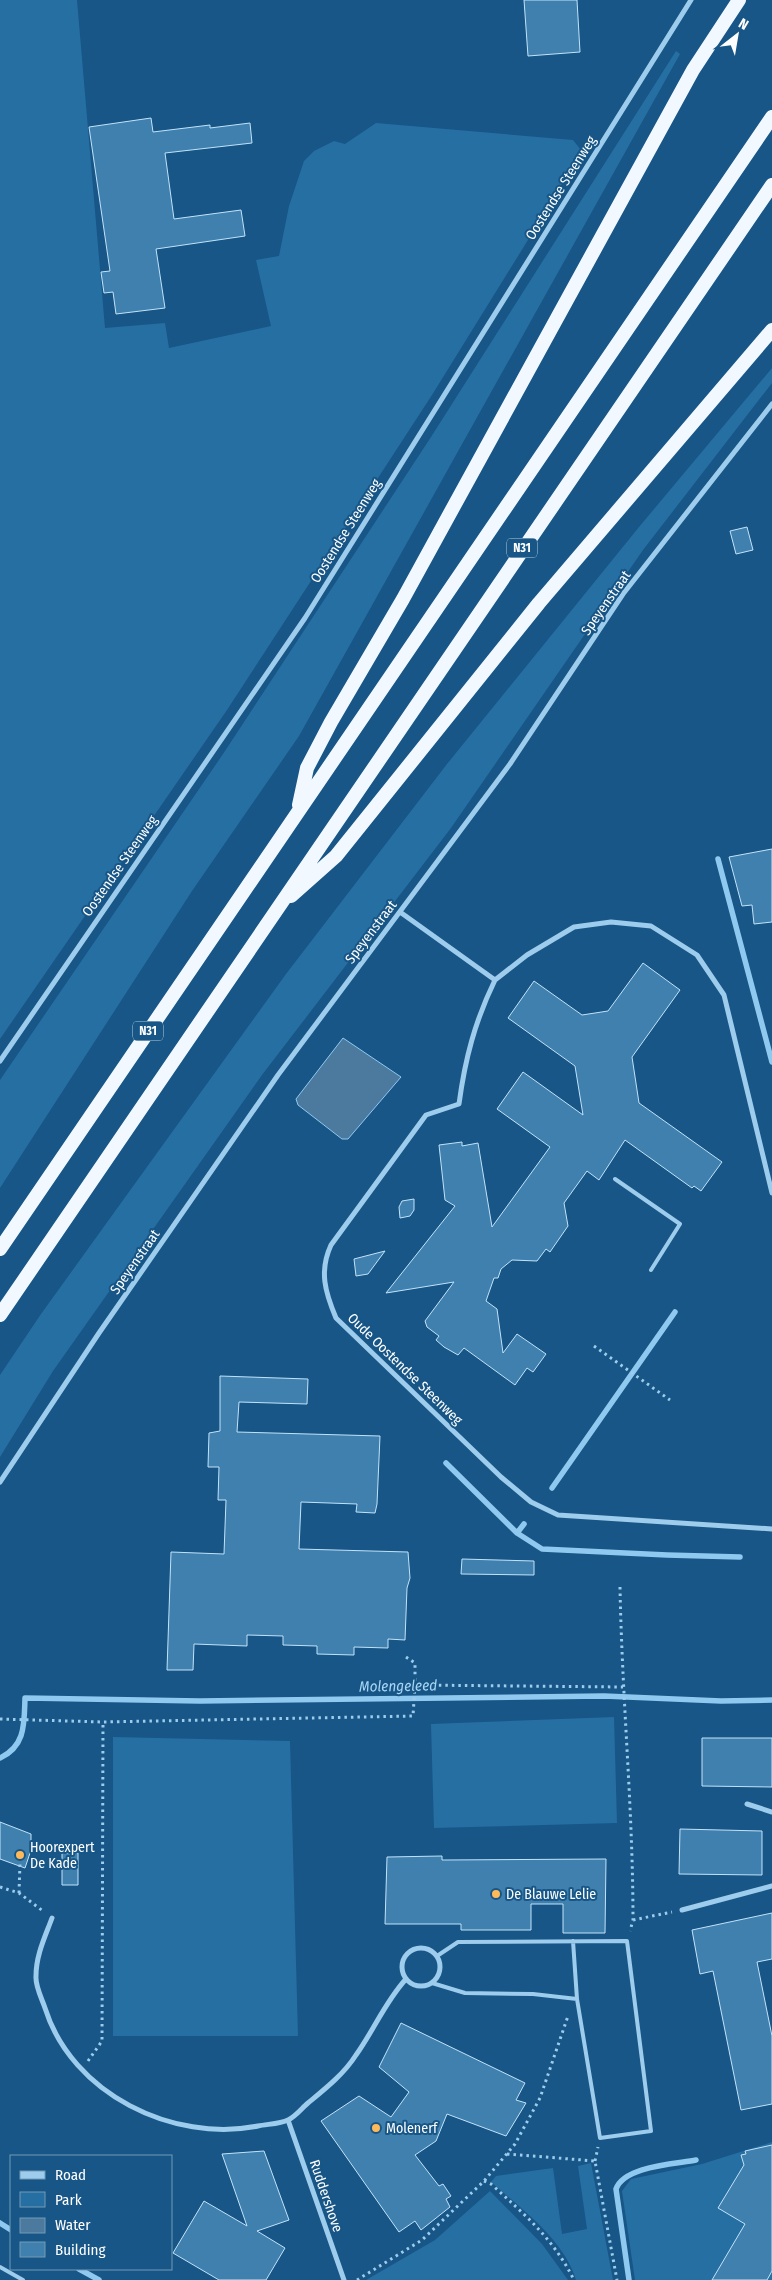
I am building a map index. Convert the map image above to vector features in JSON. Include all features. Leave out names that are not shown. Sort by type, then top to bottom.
[{"type":"highway","points":[[297,813],[307,768],[331,722],[404,599],[694,70],[739,0]]},
{"type":"highway","name":"N31","points":[[0,1249],[772,117]]},
{"type":"highway","name":"N31","points":[[0,1315],[772,185]]},
{"type":"highway","points":[[274,912],[336,856],[539,603],[772,330]]},
{"type":"street","name":"Oostendse Steenweg","points":[[0,1061],[305,618],[691,0]]},
{"type":"street","name":"Speyenstraat","points":[[0,1482],[99,1333],[273,1083],[510,764],[624,594],[772,404]]},
{"type":"street","points":[[400,912],[495,980]]},
{"type":"street","name":"Oude Oostendse Steenweg","points":[[772,1193],[724,995],[697,955],[651,926],[611,922],[574,927],[527,955],[495,980],[484,1001],[466,1058],[458,1104],[426,1115],[331,1245],[323,1267],[327,1297],[336,1318],[501,1477],[531,1502],[558,1515],[772,1528]]},
{"type":"street","points":[[747,1804],[772,1812]]},
{"type":"street","points":[[682,1910],[772,1886]]},
{"type":"street","points":[[52,1918],[39,1950],[35,1977],[48,2018],[69,2054],[95,2083],[132,2108],[166,2122],[203,2129],[244,2129],[288,2120],[320,2094],[356,2056],[392,1994],[406,1979]]},
{"type":"street","points":[[422,1947],[429,1949],[437,1956],[440,1970],[432,1983],[416,1986],[406,1979],[401,1967],[402,1961],[410,1951],[422,1947]]},
{"type":"street","name":"Ruddershove","points":[[288,2120],[344,2280]]},
{"type":"lane","points":[[615,1179],[680,1224],[652,1270]]},
{"type":"lane","points":[[437,1956],[458,1942],[572,1941],[627,1941],[651,2131],[600,2138],[577,1999],[572,1941]]},
{"type":"lane","points":[[432,1983],[465,1992],[534,1994],[577,1999]]},
{"type":"lane","points":[[0,2267],[23,2280]]},
{"type":"path","points":[[594,1346],[670,1400]]},
{"type":"path","points":[[620,1587],[624,1713],[633,1847],[633,1920],[627,1941]]},
{"type":"path","points":[[0,1719],[103,1722],[413,1716],[415,1663],[406,1657]]},
{"type":"path","points":[[415,1685],[623,1687]]},
{"type":"path","points":[[83,2070],[102,2041],[103,1722]]},
{"type":"path","points":[[19,1893],[20,1863]]},
{"type":"path","points":[[0,1887],[19,1893],[52,1918]]},
{"type":"path","points":[[633,1920],[682,1910]]},
{"type":"path","points":[[356,2280],[422,2240],[484,2181],[515,2144],[540,2098],[564,2023],[577,1999]]},
{"type":"path","points":[[506,2154],[595,2161],[617,2280]]},
{"type":"path","points":[[484,2181],[491,2184],[537,2226],[562,2256],[574,2280]]},
{"type":"green space","points":[[0,0],[77,0],[105,328],[165,323],[169,348],[271,326],[256,260],[279,256],[289,206],[304,161],[314,151],[334,141],[345,144],[376,123],[573,140],[581,150],[554,198],[432,395],[227,710],[0,1039]]},
{"type":"green space","points":[[676,51],[680,54],[299,736],[192,891],[0,1188],[0,1080],[223,754],[431,437]]},
{"type":"green space","points":[[772,368],[772,383],[643,550],[451,828],[262,1075],[53,1371],[0,1457],[0,1375],[41,1314],[286,974],[447,764],[639,527]]},
{"type":"green space","points":[[614,1717],[617,1823],[434,1828],[431,1724]]},
{"type":"green space","points":[[113,1737],[290,1741],[298,2036],[113,2036]]},
{"type":"green space","points":[[772,2142],[772,2280],[635,2280],[622,2191],[631,2179],[702,2164]]},
{"type":"green space","points":[[591,2163],[613,2280],[576,2280],[562,2252],[541,2226],[491,2182],[496,2176],[553,2168],[562,2234],[587,2229],[578,2166]]},
{"type":"green space","points":[[490,2191],[542,2244],[568,2280],[366,2280],[435,2240]]},
{"type":"water","points":[[343,1038],[401,1077],[348,1139],[342,1139],[298,1105],[296,1099]]},
{"type":"building","points":[[524,0],[577,0],[580,52],[528,56]]},
{"type":"building","points":[[151,118],[153,132],[210,125],[210,128],[250,123],[252,143],[165,153],[174,219],[241,210],[245,236],[156,249],[165,308],[116,314],[113,292],[104,293],[101,272],[110,271],[89,127]]},
{"type":"building","points":[[747,527],[753,550],[736,554],[730,531]]},
{"type":"building","points":[[772,849],[772,922],[754,924],[752,905],[742,906],[729,857]]},
{"type":"building","points":[[643,963],[680,990],[632,1057],[639,1103],[722,1162],[701,1191],[694,1186],[692,1188],[625,1140],[599,1180],[587,1171],[564,1203],[568,1226],[550,1252],[546,1249],[537,1261],[512,1260],[501,1269],[498,1278],[494,1278],[486,1301],[497,1309],[503,1353],[517,1334],[546,1354],[533,1372],[527,1368],[515,1385],[464,1348],[458,1355],[444,1347],[436,1340],[439,1336],[427,1327],[425,1321],[454,1282],[386,1293],[455,1206],[445,1200],[439,1145],[462,1142],[462,1146],[478,1143],[492,1227],[550,1147],[497,1109],[523,1072],[583,1115],[575,1066],[508,1018],[534,981],[582,1015],[608,1011]]},
{"type":"building","points":[[414,1199],[414,1210],[410,1216],[400,1218],[399,1207],[402,1201]]},
{"type":"building","points":[[385,1251],[368,1274],[356,1276],[354,1259]]},
{"type":"building","points":[[220,1376],[308,1379],[307,1404],[239,1402],[237,1432],[380,1436],[375,1513],[356,1512],[357,1504],[301,1502],[299,1549],[408,1552],[410,1578],[407,1588],[405,1640],[388,1639],[388,1648],[354,1647],[354,1655],[317,1654],[317,1646],[283,1645],[283,1636],[247,1635],[247,1646],[194,1644],[193,1670],[167,1670],[171,1552],[224,1554],[226,1500],[218,1500],[219,1467],[208,1467],[209,1433],[220,1431]]},
{"type":"building","points":[[462,1559],[534,1561],[534,1575],[461,1574]]},
{"type":"building","points":[[702,1738],[772,1738],[772,1787],[702,1786]]},
{"type":"building","points":[[0,1822],[31,1834],[31,1850],[25,1868],[0,1859]]},
{"type":"building","points":[[680,1829],[762,1831],[762,1875],[679,1874]]},
{"type":"building","points":[[62,1853],[78,1853],[78,1885],[62,1885]]},
{"type":"building","name":"De Blauwe Lelie","points":[[442,1856],[442,1860],[606,1859],[605,1933],[563,1933],[563,1904],[531,1904],[531,1930],[461,1930],[461,1924],[385,1924],[387,1857]]},
{"type":"building","points":[[772,1913],[772,1959],[757,1962],[772,2036],[772,2104],[741,2110],[713,1971],[700,1974],[692,1930]]},
{"type":"building","name":"Molenerf","points":[[401,2023],[525,2083],[516,2100],[526,2103],[506,2136],[447,2114],[436,2141],[415,2155],[439,2186],[443,2184],[451,2196],[446,2199],[450,2207],[421,2230],[415,2221],[399,2232],[321,2121],[359,2096],[391,2117],[409,2092],[379,2067]]},
{"type":"building","points":[[772,2145],[772,2271],[767,2280],[712,2280],[745,2224],[718,2208],[744,2165],[741,2155],[746,2154],[745,2151]]},
{"type":"building","points":[[264,2151],[289,2220],[257,2231],[285,2248],[266,2280],[219,2280],[173,2253],[204,2201],[247,2226],[222,2154]]},
{"type":"waterway","points":[[718,859],[772,1062]]},
{"type":"waterway","points":[[552,1488],[675,1312]]},
{"type":"waterway","points":[[446,1463],[517,1533],[524,1524]]},
{"type":"waterway","points":[[517,1533],[542,1549],[740,1557]]},
{"type":"waterway","name":"Molengeleed","points":[[0,1758],[15,1747],[22,1733],[25,1698],[200,1701],[604,1696],[721,1701],[772,1700]]},
{"type":"waterway","points":[[629,2280],[616,2189],[621,2181],[639,2171],[651,2167],[696,2160]]},
{"type":"waterway","points":[[0,2223],[10,2229]]},
{"type":"waterway","points":[[81,2270],[99,2280]]},
{"type":"place","name":"Hoorexpert De Kade","points":[[20,1855]]},
{"type":"place","name":"De Blauwe Lelie","points":[[496,1894]]},
{"type":"place","name":"Molenerf","points":[[376,2128]]}]
